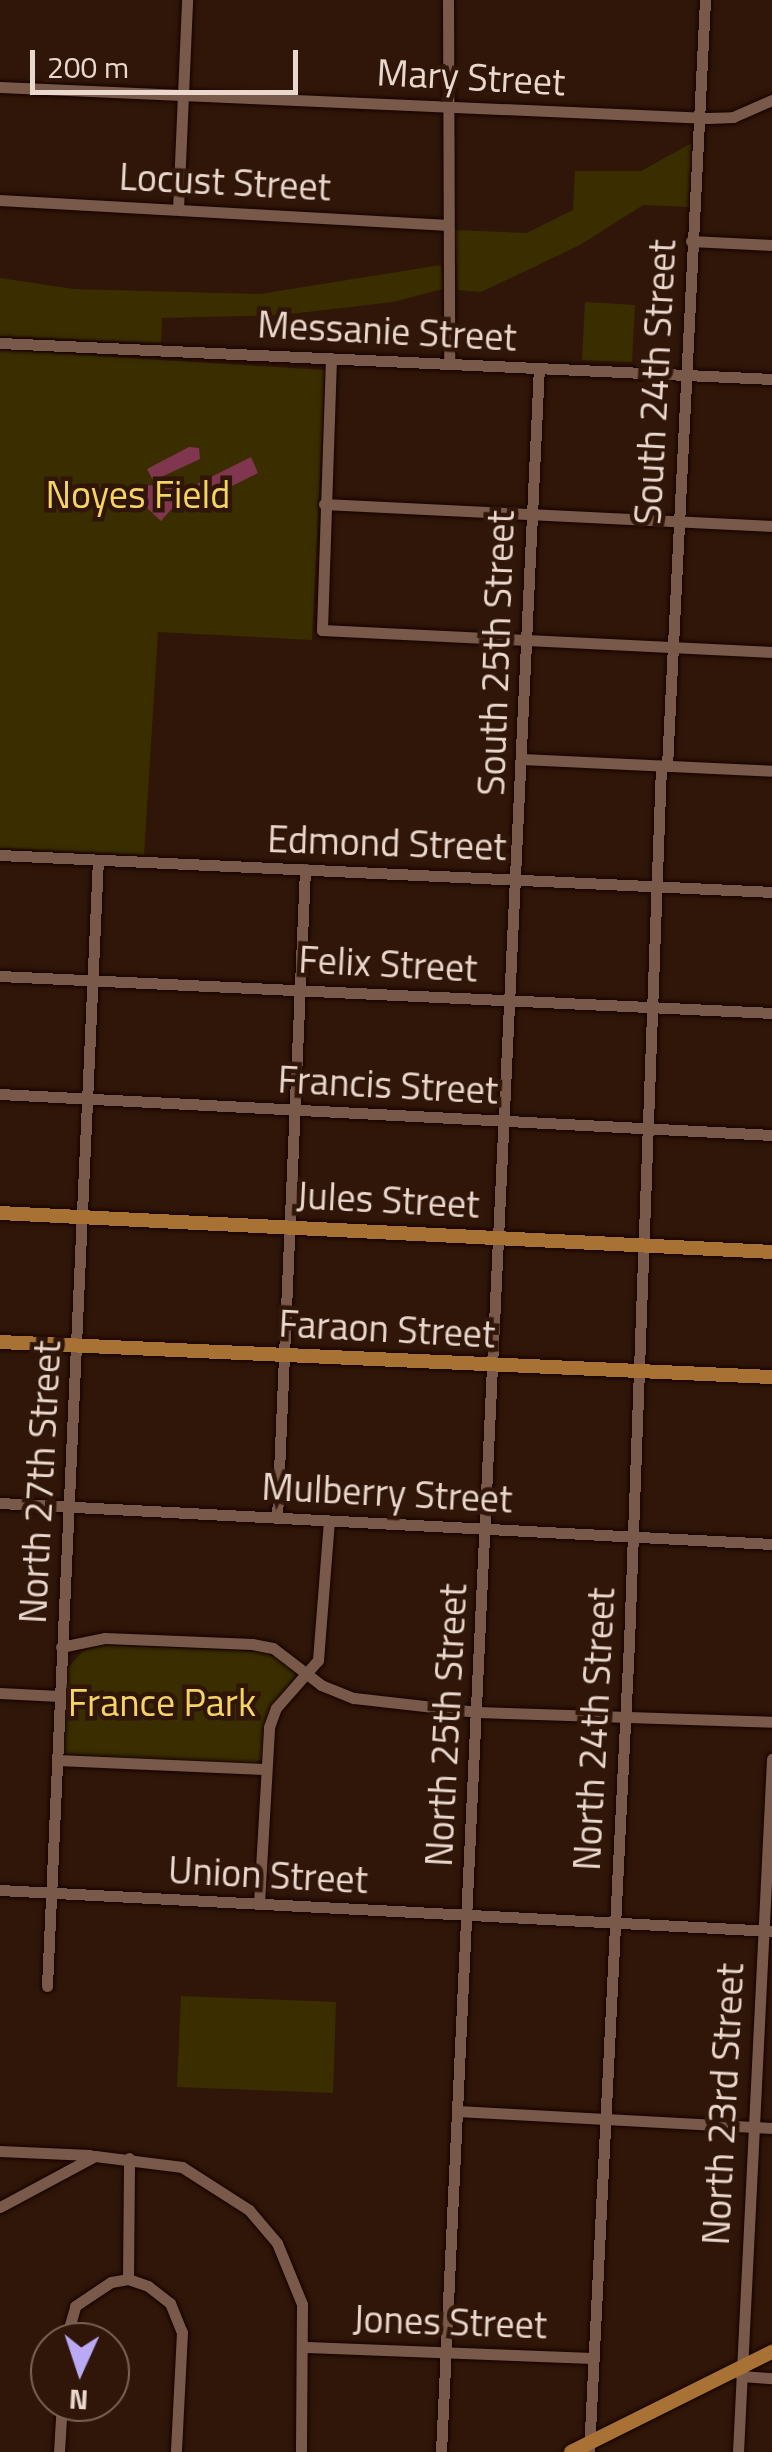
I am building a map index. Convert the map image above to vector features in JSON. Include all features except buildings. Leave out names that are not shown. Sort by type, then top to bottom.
[{"type":"main road","name":"Jules Street","points":[[0,1213],[772,1252]]},
{"type":"main road","name":"Faraon Street","points":[[0,1342],[772,1377]]},
{"type":"main road","points":[[571,2452],[590,2447],[741,2372],[772,2352]]},
{"type":"street","points":[[178,210],[187,0]]},
{"type":"street","points":[[448,0],[445,105],[449,364]]},
{"type":"street","name":"South 24th Street","points":[[655,1008],[664,766],[706,0]]},
{"type":"street","name":"Mary Street","points":[[0,87],[700,117],[733,117],[772,100]]},
{"type":"street","name":"Locust Street","points":[[0,200],[447,225]]},
{"type":"street","points":[[692,241],[772,245]]},
{"type":"street","name":"Messanie Street","points":[[0,342],[772,379]]},
{"type":"street","points":[[331,358],[322,630],[772,652]]},
{"type":"street","name":"South 25th Street","points":[[514,1000],[538,368]]},
{"type":"street","points":[[324,504],[772,526]]},
{"type":"street","points":[[522,758],[772,771]]},
{"type":"street","name":"Edmond Street","points":[[0,855],[772,892]]},
{"type":"street","name":"North 27th Street","points":[[46,1986],[98,860]]},
{"type":"street","points":[[277,1518],[305,869]]},
{"type":"street","name":"Felix Street","points":[[0,976],[772,1013]]},
{"type":"street","name":"North 25th Street","points":[[440,2452],[498,1238],[514,1000]]},
{"type":"street","name":"North 24th Street","points":[[590,2447],[655,1008]]},
{"type":"street","name":"Francis Street","points":[[0,1094],[772,1135]]},
{"type":"street","name":"Mulberry Street","points":[[0,1503],[772,1544]]},
{"type":"street","points":[[259,1903],[264,1770],[272,1714],[309,1675],[324,1639],[329,1521]]},
{"type":"street","points":[[61,1647],[104,1638],[222,1642],[273,1648],[309,1675],[354,1698],[477,1712],[772,1722]]},
{"type":"street","points":[[0,1693],[59,1696]]},
{"type":"street","points":[[56,1760],[264,1770]]},
{"type":"street","name":"North 23rd Street","points":[[738,2452],[751,2128],[767,1931],[772,1760]]},
{"type":"street","name":"Union Street","points":[[0,1890],[767,1931]]},
{"type":"street","points":[[458,2111],[772,2128]]},
{"type":"street","points":[[0,2151],[130,2158],[198,2174],[263,2224],[298,2286],[306,2346],[301,2452]]},
{"type":"street","points":[[0,2208],[94,2156]]},
{"type":"street","points":[[128,2279],[130,2158]]},
{"type":"street","points":[[70,2322],[75,2306],[98,2288],[128,2279],[160,2294],[179,2319],[176,2452]]},
{"type":"street","name":"Jones Street","points":[[306,2346],[593,2358]]},
{"type":"street","points":[[741,2372],[772,2378]]},
{"type":"street","points":[[60,2452],[61,2422]]},
{"type":"green space","points":[[692,143],[689,207],[643,205],[580,245],[481,292],[458,290],[455,230],[527,233],[573,210],[575,171],[641,171]]},
{"type":"green space","points":[[441,265],[443,289],[393,302],[282,315],[162,318],[161,343],[0,336],[0,278],[74,289],[260,294]]},
{"type":"green space","points":[[585,302],[635,305],[632,362],[582,360]]},
{"type":"green space","name":"Noyes Field","points":[[0,350],[325,370],[312,640],[158,632],[144,855],[0,848]]},
{"type":"green space","name":"France Park","points":[[101,1645],[266,1652],[289,1663],[296,1675],[273,1706],[262,1759],[252,1765],[63,1754],[66,1670],[83,1651]]},
{"type":"green space","points":[[181,1996],[336,2002],[333,2093],[177,2087]]},
{"type":"shaded area","points":[[189,447],[199,448],[200,459],[159,478],[177,485],[182,497],[161,521],[145,506],[139,484],[156,486],[147,469]]},
{"type":"shaded area","points":[[251,457],[258,473],[198,503],[191,487]]}]
